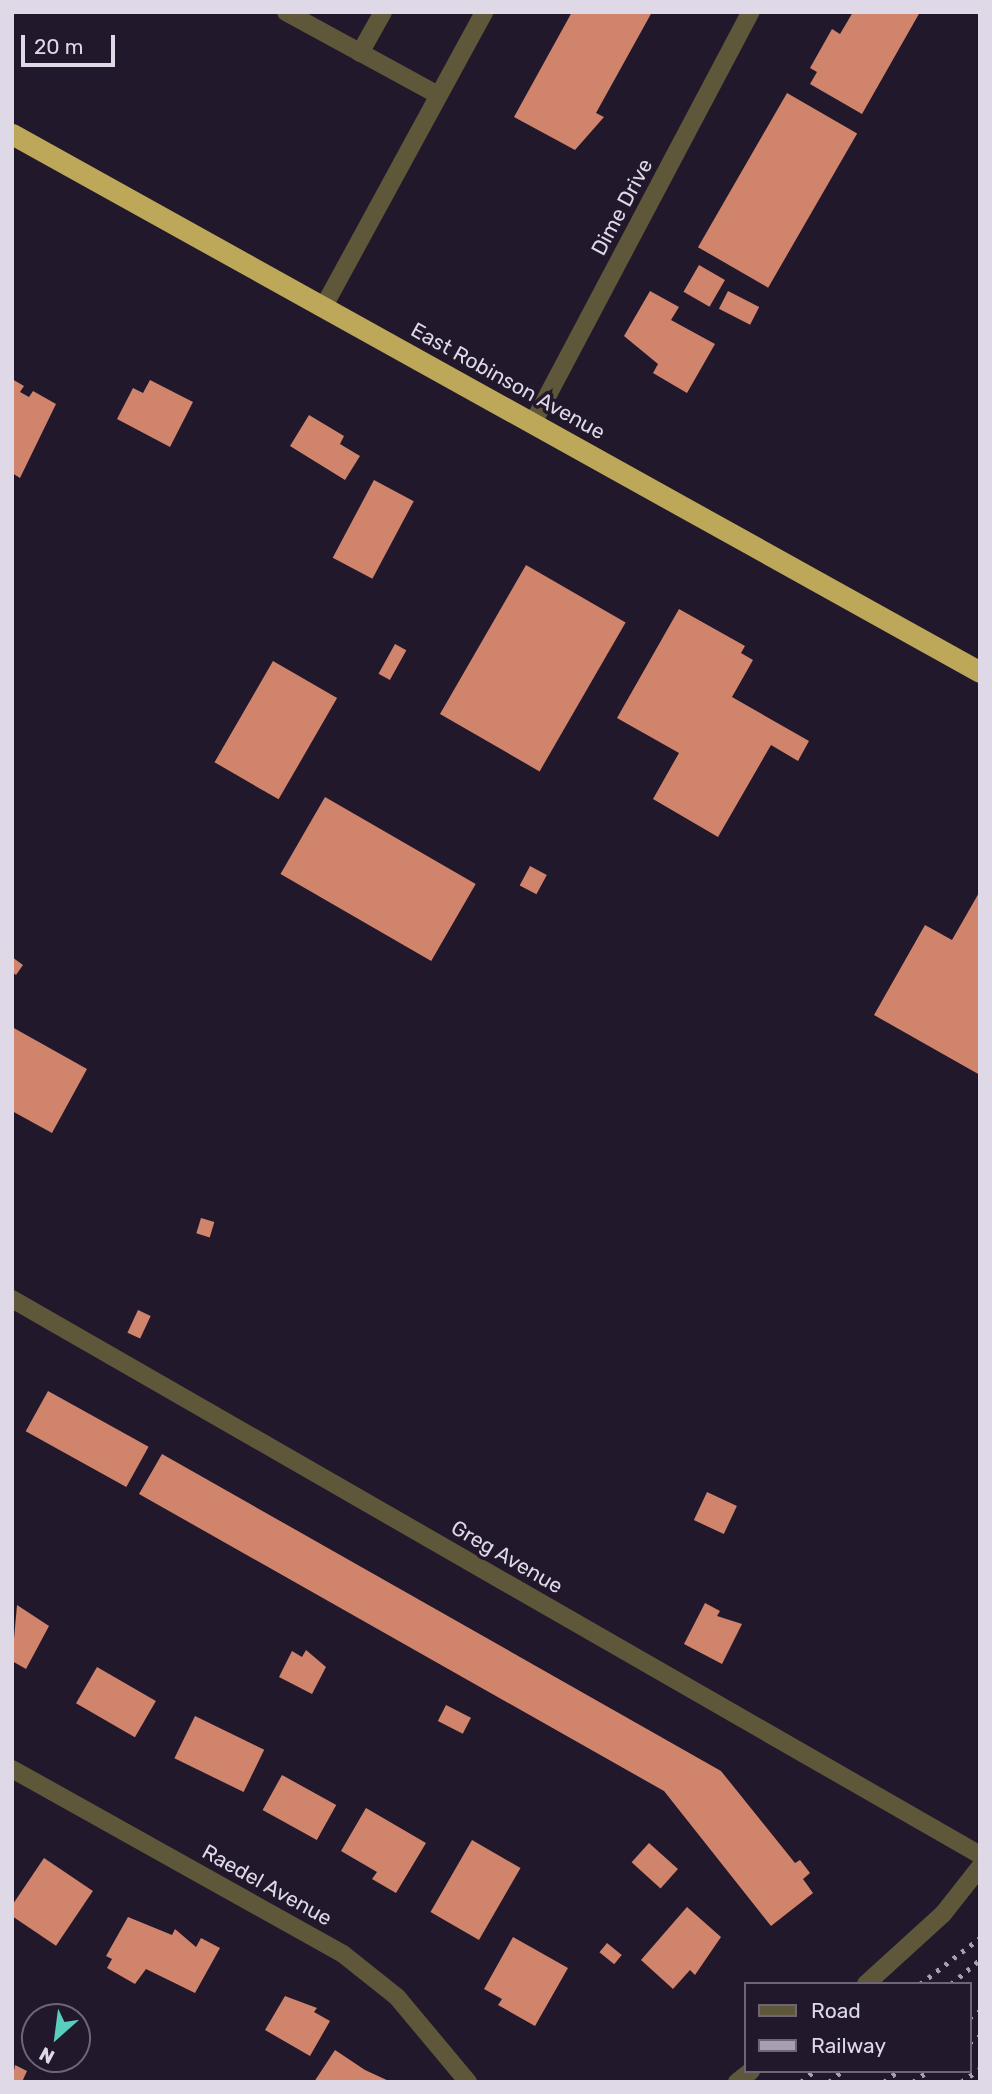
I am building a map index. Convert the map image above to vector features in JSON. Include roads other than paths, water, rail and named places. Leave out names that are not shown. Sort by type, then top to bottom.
[{"type":"highway","name":"East Robinson Avenue","points":[[12,134],[980,671]]},
{"type":"street","points":[[286,12],[439,96]]},
{"type":"street","points":[[360,53],[383,12]]},
{"type":"street","points":[[324,306],[484,12]]},
{"type":"street","name":"Dime Drive","points":[[533,423],[751,12]]},
{"type":"street","name":"Greg Avenue","points":[[12,1299],[980,1855]]},
{"type":"street","name":"Raedel Avenue","points":[[12,1769],[343,1954],[397,1997],[468,2082]]},
{"type":"street","points":[[868,1982],[943,1914],[980,1867]]},
{"type":"railway","points":[[923,1982],[980,1938]]},
{"type":"railway","points":[[953,1982],[980,1960]]},
{"type":"railway","points":[[971,2017],[980,2011]]},
{"type":"railway","points":[[971,2042],[980,2036]]},
{"type":"railway","points":[[961,2082],[980,2069]]},
{"type":"railway","points":[[801,2082],[812,2073]]},
{"type":"railway","points":[[829,2082],[840,2073]]},
{"type":"railway","points":[[884,2082],[895,2073]]},
{"type":"railway","points":[[913,2082],[925,2073]]}]
